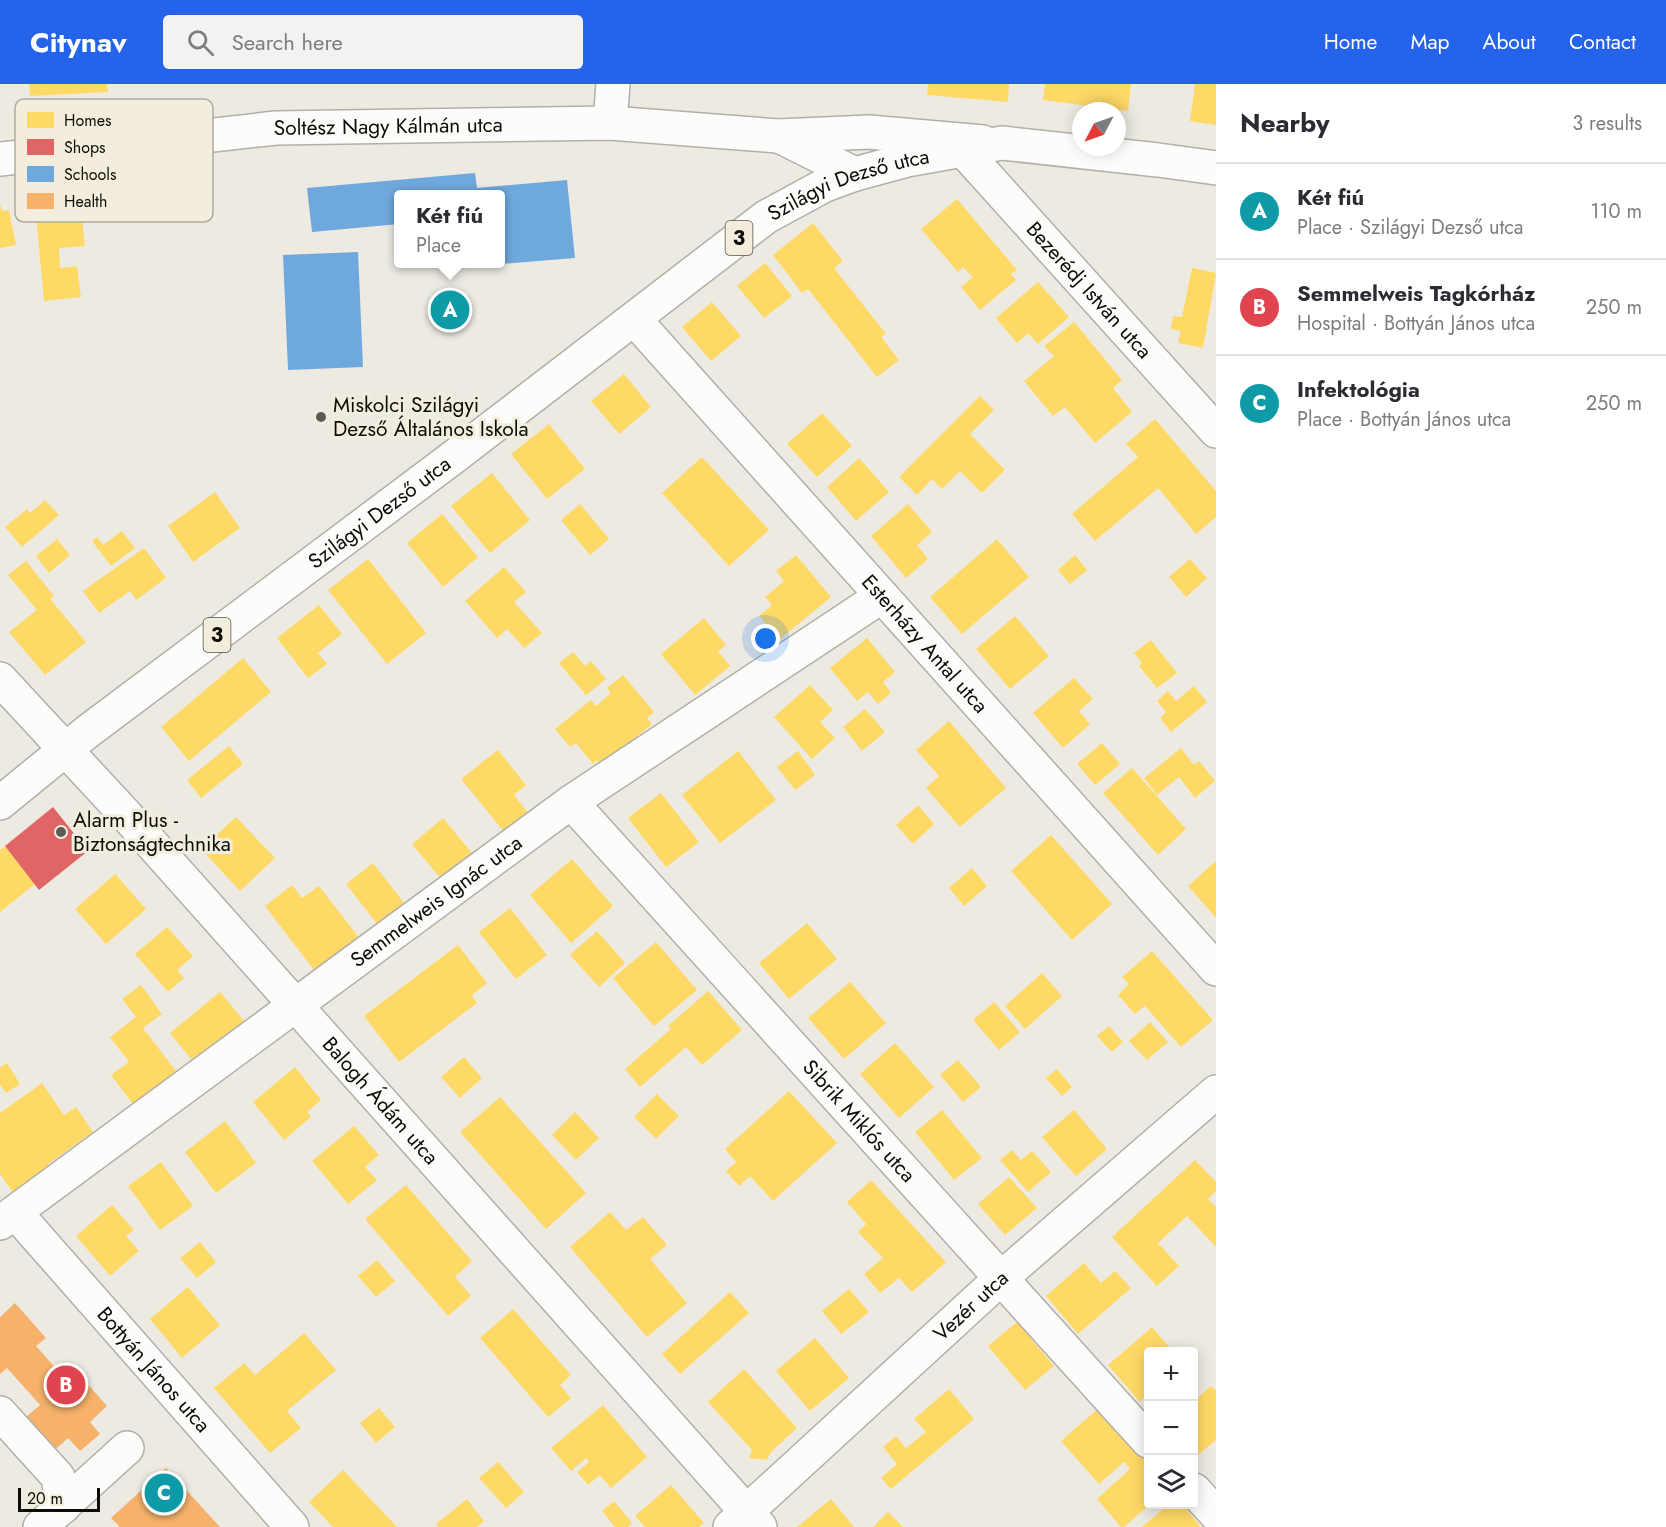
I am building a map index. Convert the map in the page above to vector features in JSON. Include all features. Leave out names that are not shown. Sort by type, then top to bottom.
[{"type":"street","points":[[610,123],[613,84]]},
{"type":"street","name":"Soltész Nagy Kálmán utca","points":[[213,135],[276,128],[610,123],[778,136],[869,132],[1002,143]]},
{"type":"street","name":"Soltész Nagy Kálmán utca","points":[[778,136],[855,174]]},
{"type":"street","name":"3","points":[[962,149],[1002,143],[1158,159],[1216,168]]},
{"type":"street","name":"Szilágyi Dezső utca","points":[[0,803],[66,750],[766,217],[825,184],[855,174],[962,149]]},
{"type":"street","name":"Bezerédj István utca","points":[[962,149],[1216,431]]},
{"type":"street","name":"Soltész Nagy Kálmán utca","points":[[0,159],[15,157]]},
{"type":"street","name":"Esterházy Antal utca","points":[[634,319],[1216,969]]},
{"type":"street","name":"Semmelweis Ignác utca","points":[[7,1217],[292,1005],[571,802],[882,596]]},
{"type":"street","name":"Balogh Ádám utca","points":[[0,679],[292,1005],[746,1522]]},
{"type":"street","name":"Sibrik Miklós utca","points":[[571,802],[1144,1436]]},
{"type":"street","name":"Vezér utca","points":[[746,1522],[1000,1279],[1216,1092]]},
{"type":"street","name":"Bottyán János utca","points":[[7,1217],[292,1527]]},
{"type":"street","points":[[0,1413],[58,1477],[51,1517]]},
{"type":"street","points":[[51,1517],[127,1448]]},
{"type":"street","points":[[1198,1494],[1216,1514]]},
{"type":"building: Homes","points":[[29,84],[107,84],[108,92],[30,96]]},
{"type":"building: Homes","points":[[928,84],[1009,84],[1008,102],[927,95]]},
{"type":"building: Homes","points":[[1045,84],[1131,84],[1128,111],[1126,111],[1126,102],[1072,104],[1043,100]]},
{"type":"building: Homes","points":[[1195,84],[1216,84],[1216,125],[1190,121]]},
{"type":"building: Homes","points":[[957,199],[1017,270],[1011,274],[1016,280],[980,310],[961,287],[973,277],[963,267],[958,272],[921,229]]},
{"type":"building: Homes","points":[[0,204],[2,211],[9,210],[16,245],[0,248]]},
{"type":"building: Homes","points":[[37,222],[82,222],[85,246],[59,248],[60,268],[77,266],[81,297],[44,301]]},
{"type":"building: Homes","points":[[813,223],[843,261],[834,268],[886,334],[881,337],[899,360],[877,377],[808,289],[802,293],[773,255]]},
{"type":"building: Homes","points":[[765,263],[792,296],[764,318],[737,286]]},
{"type":"building: Homes","points":[[1192,268],[1216,273],[1203,348],[1178,343],[1181,331],[1171,329],[1173,316],[1182,317]]},
{"type":"building: Homes","points":[[1038,282],[1069,317],[1038,344],[1028,333],[1017,343],[996,318]]},
{"type":"building: Homes","points":[[712,302],[741,336],[711,361],[682,327]]},
{"type":"building: Homes","points":[[1074,322],[1122,380],[1113,388],[1132,412],[1095,443],[1065,407],[1053,416],[1024,381],[1054,356],[1044,346]]},
{"type":"building: Homes","points":[[624,374],[651,407],[619,434],[591,401]]},
{"type":"building: Homes","points":[[980,396],[994,410],[970,434],[1005,470],[982,493],[960,471],[942,489],[932,479],[917,495],[899,477]]},
{"type":"building: Homes","points":[[822,413],[852,446],[817,477],[787,444]]},
{"type":"building: Homes","points":[[1155,419],[1216,491],[1216,517],[1196,534],[1158,488],[1095,541],[1072,514],[1138,457],[1126,444]]},
{"type":"building: Homes","points":[[549,424],[585,469],[547,499],[511,454]]},
{"type":"building: Homes","points":[[702,457],[769,530],[729,566],[662,493]]},
{"type":"building: Homes","points":[[859,458],[889,492],[856,521],[827,487]]},
{"type":"building: Homes","points":[[492,473],[530,520],[490,553],[451,506]]},
{"type":"building: Homes","points":[[215,492],[240,528],[193,562],[168,526]]},
{"type":"building: Homes","points":[[45,500],[59,515],[22,547],[5,527],[27,509],[30,513]]},
{"type":"building: Homes","points":[[580,504],[609,539],[590,555],[561,520]]},
{"type":"building: Homes","points":[[908,504],[932,532],[917,545],[928,559],[906,578],[871,536]]},
{"type":"building: Homes","points":[[442,514],[478,557],[443,587],[407,543]]},
{"type":"building: Homes","points":[[122,531],[135,548],[111,566],[92,541],[97,537],[103,545]]},
{"type":"building: Homes","points":[[57,539],[70,555],[49,573],[36,556]]},
{"type":"building: Homes","points":[[997,539],[1029,577],[962,634],[930,597]]},
{"type":"building: Homes","points":[[144,548],[166,578],[136,600],[130,591],[99,613],[83,591]]},
{"type":"building: Homes","points":[[796,555],[831,597],[779,640],[759,616],[772,605],[765,597],[784,581],[776,571]]},
{"type":"building: Homes","points":[[1075,555],[1087,570],[1070,584],[1058,570]]},
{"type":"building: Homes","points":[[368,559],[426,633],[387,664],[328,590]]},
{"type":"building: Homes","points":[[1190,559],[1207,578],[1186,597],[1169,577]]},
{"type":"building: Homes","points":[[26,561],[54,596],[50,599],[86,642],[45,675],[9,632],[37,610],[8,575]]},
{"type":"building: Homes","points":[[504,567],[526,592],[514,602],[542,633],[524,648],[507,629],[497,638],[465,601]]},
{"type":"building: Homes","points":[[319,605],[342,634],[318,653],[327,664],[308,678],[277,638]]},
{"type":"building: Homes","points":[[1015,616],[1049,656],[1010,689],[976,649]]},
{"type":"building: Homes","points":[[704,618],[726,645],[718,651],[730,666],[695,695],[661,654]]},
{"type":"building: Homes","points":[[867,638],[895,672],[883,682],[891,693],[878,704],[868,692],[857,701],[830,668]]},
{"type":"building: Homes","points":[[1151,640],[1177,673],[1157,688],[1139,666],[1142,663],[1134,653]]},
{"type":"building: Homes","points":[[573,652],[585,666],[591,661],[606,679],[586,695],[559,663]]},
{"type":"building: Homes","points":[[243,658],[271,692],[189,761],[161,727]]},
{"type":"building: Homes","points":[[623,675],[654,712],[647,718],[652,724],[601,766],[597,760],[593,764],[576,743],[570,747],[555,729],[591,700],[596,706],[611,693],[607,688]]},
{"type":"building: Homes","points":[[1074,678],[1093,699],[1079,711],[1090,724],[1063,748],[1033,713]]},
{"type":"building: Homes","points":[[810,685],[833,710],[820,722],[835,738],[812,759],[774,717]]},
{"type":"building: Homes","points":[[1194,686],[1207,702],[1171,732],[1160,718],[1166,712],[1157,701],[1168,691],[1176,701]]},
{"type":"building: Homes","points":[[865,709],[885,732],[862,751],[843,727]]},
{"type":"building: Homes","points":[[949,721],[1006,788],[960,827],[926,788],[939,776],[916,750]]},
{"type":"building: Homes","points":[[1102,743],[1120,764],[1095,785],[1077,764]]},
{"type":"building: Homes","points":[[229,746],[243,764],[201,798],[187,780]]},
{"type":"building: Homes","points":[[1181,748],[1194,765],[1199,761],[1215,781],[1195,798],[1179,777],[1157,795],[1144,778]]},
{"type":"building: Homes","points":[[498,750],[526,785],[514,795],[529,814],[505,833],[461,779]]},
{"type":"building: Homes","points":[[738,751],[776,800],[720,843],[682,795]]},
{"type":"building: Homes","points":[[798,751],[815,775],[795,790],[777,767]]},
{"type":"building: Homes","points":[[1132,768],[1186,829],[1158,855],[1103,793]]},
{"type":"building: Homes","points":[[661,793],[699,842],[666,867],[628,818]]},
{"type":"building: Homes","points":[[918,805],[934,824],[913,844],[896,825]]},
{"type":"building: Homes","points":[[236,817],[275,858],[240,891],[201,849]]},
{"type":"building: Homes","points":[[443,818],[472,853],[441,879],[412,844]]},
{"type":"building: Homes","points":[[1051,835],[1112,904],[1072,940],[1011,871]]},
{"type":"building: Homes","points":[[5,846],[35,884],[0,912],[0,850]]},
{"type":"building: Homes","points":[[572,859],[613,906],[571,943],[530,895]]},
{"type":"building: Homes","points":[[1216,861],[1216,918],[1188,886]]},
{"type":"building: Homes","points":[[373,863],[408,908],[381,929],[346,884]]},
{"type":"building: Homes","points":[[972,868],[987,886],[964,906],[949,888]]},
{"type":"building: Homes","points":[[115,874],[146,909],[106,944],[75,909]]},
{"type":"building: Homes","points":[[292,885],[302,898],[319,886],[364,944],[320,978],[265,906]]},
{"type":"building: Homes","points":[[510,908],[547,955],[516,979],[479,932]]},
{"type":"building: Homes","points":[[807,923],[837,959],[789,999],[759,963]]},
{"type":"building: Homes","points":[[167,927],[193,956],[177,970],[184,978],[168,992],[135,954]]},
{"type":"building: Homes","points":[[597,931],[625,963],[599,987],[570,955]]},
{"type":"building: Homes","points":[[656,942],[697,990],[654,1026],[613,978]]},
{"type":"building: Homes","points":[[458,945],[487,983],[472,995],[477,1003],[399,1062],[364,1016]]},
{"type":"building: Homes","points":[[1152,951],[1213,1020],[1181,1047],[1145,1006],[1135,1014],[1118,995],[1129,984],[1122,977]]},
{"type":"building: Homes","points":[[1042,973],[1062,996],[1025,1029],[1005,1006]]},
{"type":"building: Homes","points":[[850,982],[886,1023],[844,1059],[808,1018]]},
{"type":"building: Homes","points":[[141,985],[162,1014],[143,1028],[182,1079],[139,1112],[111,1075],[129,1062],[110,1037],[136,1017],[122,999]]},
{"type":"building: Homes","points":[[708,991],[742,1030],[702,1065],[686,1047],[640,1087],[625,1069],[671,1029],[668,1026]]},
{"type":"building: Homes","points":[[220,992],[246,1023],[195,1064],[170,1033]]},
{"type":"building: Homes","points":[[994,1002],[1020,1032],[999,1050],[973,1020]]},
{"type":"building: Homes","points":[[1150,1022],[1168,1042],[1147,1060],[1129,1041]]},
{"type":"building: Homes","points":[[1109,1026],[1123,1042],[1112,1052],[1097,1036]]},
{"type":"building: Homes","points":[[895,1043],[934,1087],[899,1118],[860,1074]]},
{"type":"building: Homes","points":[[464,1057],[482,1078],[460,1098],[441,1077]]},
{"type":"building: Homes","points":[[958,1060],[981,1087],[963,1102],[940,1075]]},
{"type":"building: Homes","points":[[7,1063],[20,1084],[6,1093],[0,1085],[0,1067]]},
{"type":"building: Homes","points":[[295,1067],[321,1100],[307,1112],[311,1117],[284,1140],[253,1102]]},
{"type":"building: Homes","points":[[1057,1069],[1072,1087],[1062,1096],[1046,1078]]},
{"type":"building: Homes","points":[[42,1083],[64,1115],[76,1107],[93,1132],[48,1164],[56,1175],[19,1201],[0,1174],[0,1113]]},
{"type":"building: Homes","points":[[789,1091],[837,1143],[773,1201],[750,1176],[739,1186],[726,1171],[736,1162],[725,1149]]},
{"type":"building: Homes","points":[[657,1094],[679,1116],[656,1139],[634,1117]]},
{"type":"building: Homes","points":[[500,1097],[586,1193],[546,1229],[460,1132]]},
{"type":"building: Homes","points":[[942,1110],[982,1158],[954,1180],[915,1132]]},
{"type":"building: Homes","points":[[1074,1110],[1107,1149],[1076,1176],[1042,1137]]},
{"type":"building: Homes","points":[[575,1112],[599,1138],[576,1160],[552,1135]]},
{"type":"building: Homes","points":[[225,1121],[256,1163],[216,1193],[185,1152]]},
{"type":"building: Homes","points":[[354,1126],[379,1155],[365,1167],[377,1180],[348,1204],[312,1161]]},
{"type":"building: Homes","points":[[1012,1150],[1021,1160],[1032,1151],[1051,1172],[1028,1192],[1000,1160]]},
{"type":"building: Homes","points":[[1195,1160],[1216,1182],[1216,1191],[1208,1199],[1216,1207],[1216,1247],[1187,1216],[1158,1243],[1179,1266],[1157,1286],[1112,1237]]},
{"type":"building: Homes","points":[[161,1162],[193,1206],[160,1230],[128,1186]]},
{"type":"building: Homes","points":[[1009,1177],[1037,1208],[1005,1235],[978,1204]]},
{"type":"building: Homes","points":[[871,1180],[946,1262],[912,1292],[899,1278],[880,1293],[864,1274],[883,1258],[858,1232],[866,1224],[847,1202]]},
{"type":"building: Homes","points":[[406,1185],[472,1261],[455,1277],[471,1296],[448,1316],[365,1219]]},
{"type":"building: Homes","points":[[112,1205],[134,1230],[126,1236],[139,1251],[110,1276],[76,1236]]},
{"type":"building: Homes","points":[[610,1212],[626,1230],[643,1217],[667,1245],[650,1259],[687,1303],[647,1337],[570,1247]]},
{"type":"building: Homes","points":[[200,1242],[216,1262],[197,1278],[180,1258]]},
{"type":"building: Homes","points":[[377,1260],[395,1281],[376,1297],[358,1276]]},
{"type":"building: Homes","points":[[1084,1263],[1101,1283],[1115,1271],[1131,1288],[1078,1334],[1046,1296]]},
{"type":"building: Homes","points":[[188,1287],[220,1325],[182,1358],[150,1319]]},
{"type":"building: Homes","points":[[849,1289],[869,1312],[841,1334],[822,1311]]},
{"type":"building: Homes","points":[[730,1292],[749,1313],[680,1374],[662,1354]]},
{"type":"building: Homes","points":[[513,1309],[571,1375],[560,1385],[571,1398],[548,1417],[480,1338]]},
{"type":"building: Homes","points":[[1017,1322],[1054,1366],[1025,1390],[988,1346]]},
{"type":"building: Homes","points":[[1152,1327],[1169,1347],[1144,1347],[1144,1398],[1140,1402],[1108,1365]]},
{"type":"building: Homes","points":[[304,1333],[336,1370],[287,1411],[301,1428],[270,1453],[214,1388],[244,1363],[255,1375]]},
{"type":"building: Homes","points":[[815,1338],[849,1378],[810,1411],[776,1371]]},
{"type":"building: Homes","points":[[744,1369],[797,1428],[770,1453],[767,1460],[749,1458],[752,1450],[708,1402]]},
{"type":"building: Homes","points":[[1211,1386],[1216,1391],[1216,1440],[1198,1455],[1198,1401],[1198,1397]]},
{"type":"building: Homes","points":[[949,1389],[974,1419],[891,1489],[881,1478],[897,1464],[883,1447],[896,1436],[906,1448],[926,1432],[914,1419]]},
{"type":"building: Homes","points":[[603,1405],[647,1457],[611,1488],[600,1475],[588,1485],[577,1472],[589,1462],[586,1458],[571,1471],[551,1448]]},
{"type":"building: Homes","points":[[1100,1407],[1144,1456],[1145,1509],[1124,1527],[1121,1527],[1097,1499],[1130,1469],[1124,1462],[1099,1484],[1061,1441]]},
{"type":"building: Homes","points":[[379,1408],[395,1427],[376,1443],[360,1423]]},
{"type":"building: Homes","points":[[498,1462],[524,1492],[506,1508],[479,1478]]},
{"type":"building: Homes","points":[[343,1470],[397,1527],[333,1527],[309,1502]]},
{"type":"building: Homes","points":[[671,1485],[704,1523],[699,1527],[645,1527],[635,1516]]},
{"type":"building: Homes","points":[[467,1499],[484,1521],[477,1527],[438,1527],[436,1524]]},
{"type":"building: Homes","points":[[831,1499],[854,1527],[797,1527]]},
{"type":"building: Homes","points":[[614,1501],[632,1523],[628,1527],[615,1527],[602,1511]]},
{"type":"building: Homes","points":[[1163,1509],[1186,1509],[1201,1527],[1142,1527]]},
{"type":"building: Homes","points":[[888,1512],[903,1527],[873,1527]]},
{"type":"building: Shops","points":[[53,807],[88,851],[39,890],[5,846]]},
{"type":"building: Schools","points":[[475,173],[477,188],[567,180],[575,258],[505,264],[505,190],[394,190],[394,224],[312,232],[307,188]]},
{"type":"building: Schools","points":[[358,252],[363,367],[288,370],[283,255]]},
{"type":"building: Health","points":[[15,1303],[46,1338],[36,1346],[67,1381],[77,1372],[107,1406],[90,1422],[100,1434],[80,1451],[68,1438],[48,1456],[19,1423],[40,1405],[7,1368],[0,1374],[0,1317]]},
{"type":"building: Health","points":[[166,1468],[220,1527],[120,1527],[111,1518]]},
{"type":"place","name":"Két fiú","points":[[450,310]]},
{"type":"place","name":"Miskolci Szilágyi Dezső Általános Iskola","points":[[321,417]]},
{"type":"place","name":"Alarm Plus - Biztonságtechnika","points":[[61,832]]},
{"type":"place","name":"Semmelweis Tagkórház","points":[[66,1385]]},
{"type":"place","name":"Infektológia","points":[[164,1493]]}]
